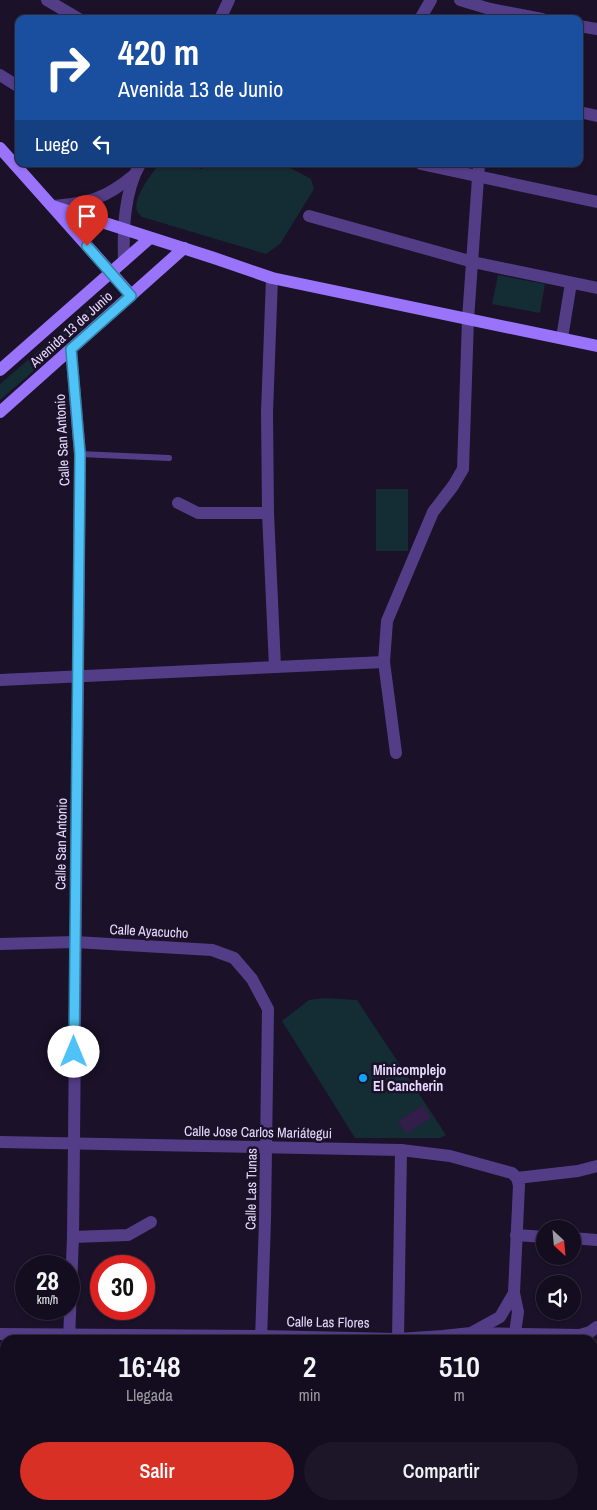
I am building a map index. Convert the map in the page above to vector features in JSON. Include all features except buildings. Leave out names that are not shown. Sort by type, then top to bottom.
[{"type":"street","points":[[47,0],[71,15]]},
{"type":"street","points":[[222,15],[229,0]]},
{"type":"street","points":[[422,15],[431,0]]},
{"type":"street","points":[[460,0],[489,9],[521,15]]},
{"type":"street","points":[[583,27],[597,29]]},
{"type":"street","points":[[0,75],[15,85]]},
{"type":"street","points":[[583,113],[597,116]]},
{"type":"street","points":[[0,148],[15,165]]},
{"type":"street","points":[[17,167],[131,296]]},
{"type":"street","points":[[435,167],[597,202]]},
{"type":"street","points":[[396,753],[384,662],[387,621],[432,512],[453,486],[463,469],[468,318],[479,167]]},
{"type":"street","points":[[52,206],[77,204],[96,199],[117,189],[137,169]]},
{"type":"street","points":[[124,261],[123,228],[137,169]]},
{"type":"street","points":[[52,206],[272,278],[597,346]]},
{"type":"street","points":[[309,216],[473,262],[597,288]]},
{"type":"street","name":"Avenida 13 de Junio","points":[[0,370],[150,238]]},
{"type":"street","name":"Avenida 13 de Junio","points":[[0,412],[184,248]]},
{"type":"street","points":[[272,278],[267,412],[268,513],[275,667]]},
{"type":"street","points":[[562,338],[571,283]]},
{"type":"street","name":"Calle San Antonio","points":[[69,1335],[74,1143],[80,454],[71,349]]},
{"type":"street","points":[[178,503],[198,513],[268,513]]},
{"type":"street","points":[[0,680],[384,662]]},
{"type":"street","name":"Calle Ayacucho","points":[[0,944],[75,942],[212,950],[234,958],[252,979],[268,1009]]},
{"type":"street","name":"Calle Las Tunas","points":[[261,1335],[267,1147],[268,1009]]},
{"type":"street","name":"Calle Jose Carlos Mariátegui","points":[[0,1142],[402,1150],[450,1156],[514,1175]]},
{"type":"street","points":[[398,1335],[402,1150]]},
{"type":"street","points":[[514,1175],[578,1171],[597,1166]]},
{"type":"street","name":"Calle Las Flores","points":[[453,1335],[472,1333],[500,1317],[514,1293],[519,1185],[514,1175]]},
{"type":"street","points":[[72,1237],[128,1235],[151,1222]]},
{"type":"street","points":[[516,1235],[536,1236]]},
{"type":"street","points":[[581,1239],[597,1240]]},
{"type":"street","points":[[514,1293],[518,1312],[515,1333]]},
{"type":"street","points":[[472,1333],[589,1333]]},
{"type":"street","name":"Calle Las Flores","points":[[0,1334],[17,1335]]},
{"type":"lane","points":[[80,454],[169,458]]},
{"type":"shaded area","points":[[157,167],[197,167],[201,169],[205,167],[289,167],[311,179],[314,189],[280,244],[266,254],[142,217],[137,211],[136,206],[144,186]]},
{"type":"shaded area","points":[[498,275],[545,284],[540,313],[492,304]]},
{"type":"shaded area","points":[[104,295],[112,303],[0,400],[0,384]]},
{"type":"shaded area","points":[[376,489],[408,489],[408,551],[376,551]]},
{"type":"shaded area","name":"Minicomplejo El Cancherin","points":[[323,998],[357,1000],[446,1135],[440,1138],[355,1138],[282,1021],[309,1000]]},
{"type":"place","name":"Minicomplejo El Cancherin","points":[[363,1078]]},
{"type":"route","points":[[74,1052],[80,454],[71,349],[131,296],[87,246]]}]
